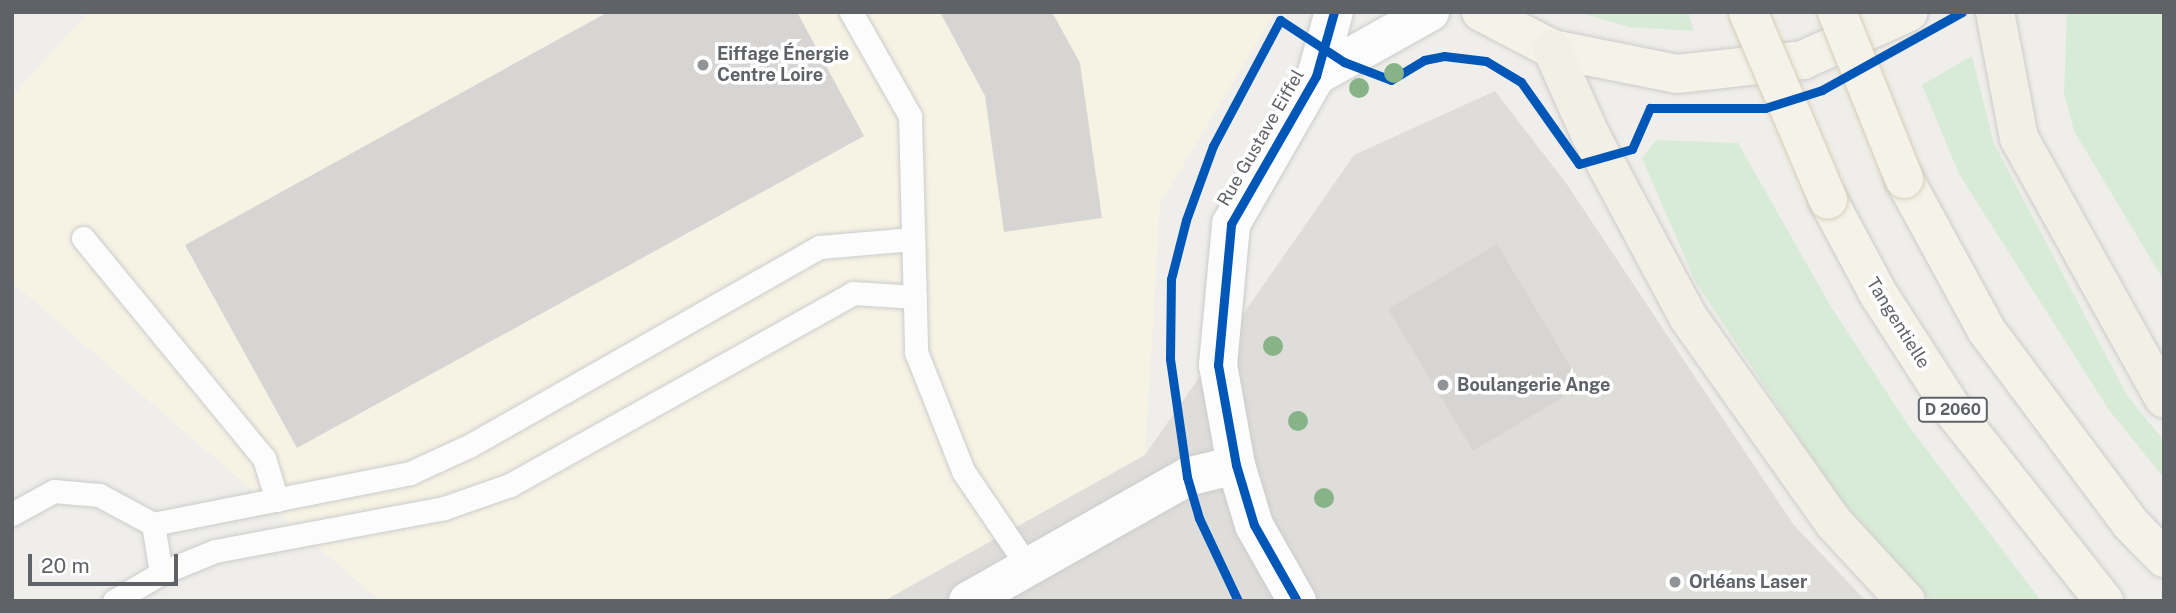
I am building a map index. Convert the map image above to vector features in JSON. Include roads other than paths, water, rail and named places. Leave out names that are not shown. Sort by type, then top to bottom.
[{"type":"highway","points":[[1995,12],[2019,138],[2164,398]]},
{"type":"highway","points":[[1552,49],[1591,136],[1688,317],[1834,523],[1906,601]]},
{"type":"main road","points":[[1481,12],[1552,49],[1677,74],[1802,60],[1909,12]]},
{"type":"main road","name":"Tangentielle","points":[[1748,12],[1828,200],[1879,295],[1955,413],[2104,601]]},
{"type":"main road","points":[[1837,12],[1904,179],[1987,331],[2130,523],[2164,558]]},
{"type":"street","name":"Rue Gustave Eiffel","points":[[1297,601],[1254,525],[1236,465],[1218,365],[1231,223],[1316,76],[1334,12]]},
{"type":"street","name":"Rue Gustave Eiffel","points":[[1316,76],[1430,12]]},
{"type":"street","points":[[968,601],[1186,477],[1236,465]]},
{"type":"lane","points":[[851,12],[910,116],[916,352],[963,471],[1028,567]]},
{"type":"lane","points":[[83,238],[264,458],[276,500]]},
{"type":"lane","points":[[12,514],[54,491],[99,495],[153,524],[410,472],[469,446],[820,247],[913,239]]},
{"type":"lane","points":[[114,601],[161,573],[215,551],[444,508],[510,485],[853,293],[915,297]]},
{"type":"lane","points":[[153,524],[161,573]]},
{"type":"place","name":"Eiffage Énergie Centre Loire","points":[[703,65]]},
{"type":"place","name":"Boulangerie Ange","points":[[1443,385]]},
{"type":"place","name":"Orléans Laser","points":[[1675,582]]}]
